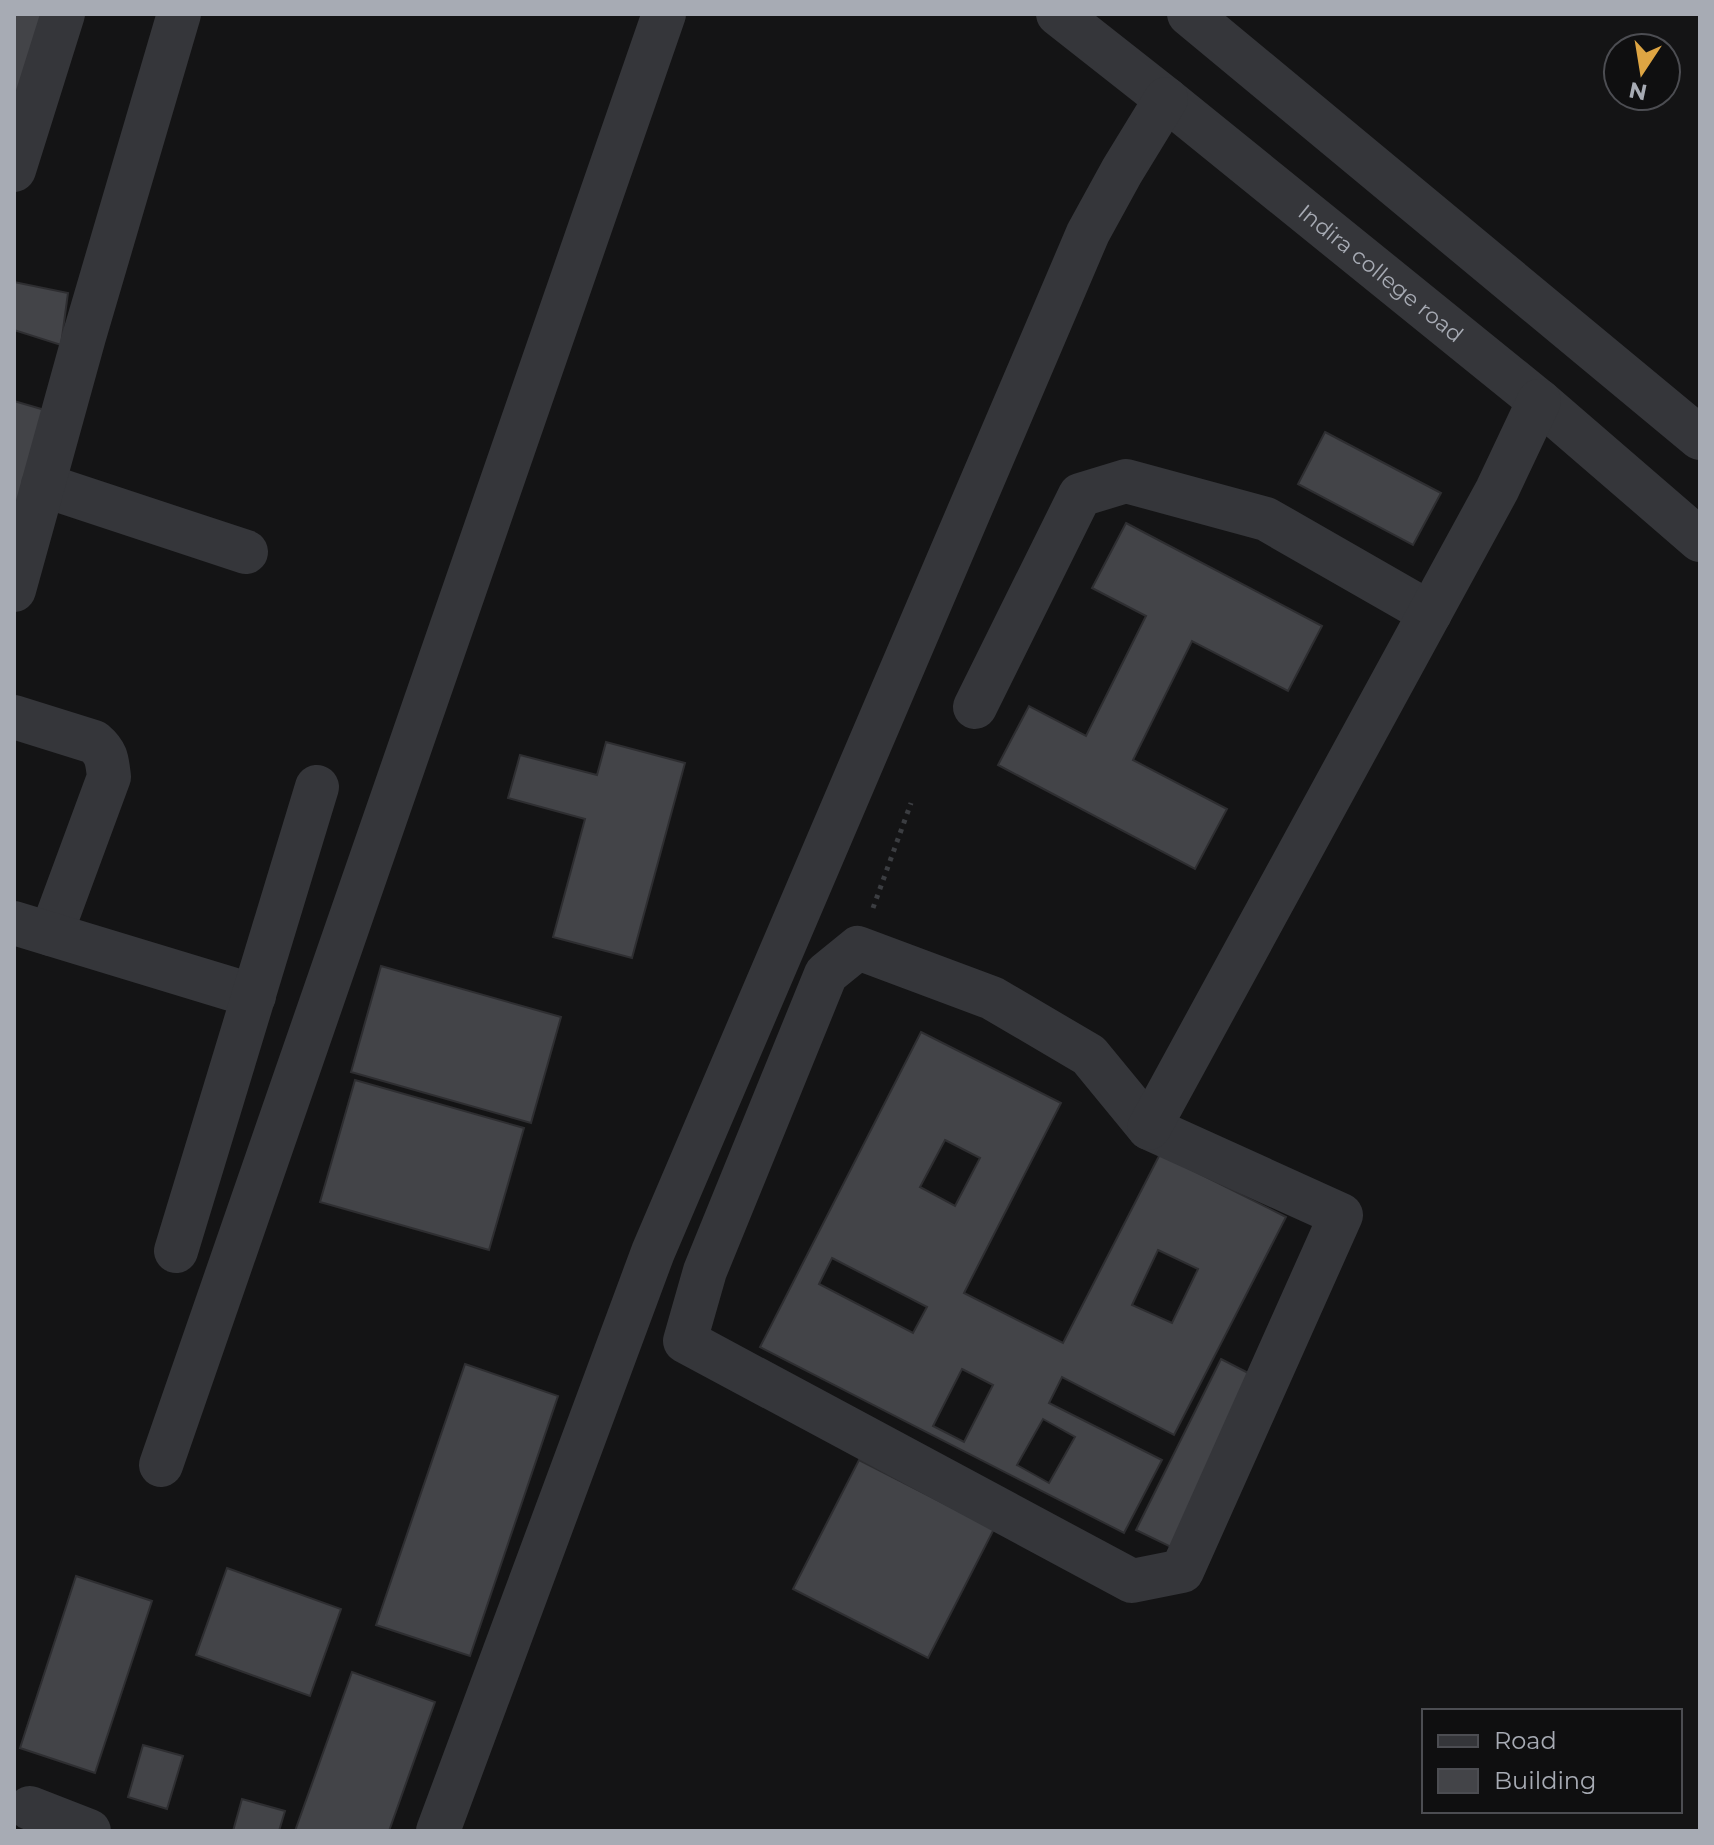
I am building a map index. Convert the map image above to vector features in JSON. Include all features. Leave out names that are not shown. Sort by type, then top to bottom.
[{"type":"street","points":[[14,170],[63,14]]},
{"type":"street","points":[[14,590],[179,14]]},
{"type":"street","points":[[161,1465],[664,14]]},
{"type":"street","name":"Indira college road","points":[[1058,14],[1539,401],[1700,540]]},
{"type":"street","points":[[1189,14],[1700,438]]},
{"type":"street","points":[[438,1831],[653,1252],[1088,233],[1166,99]]},
{"type":"street","points":[[1149,1128],[1497,490],[1539,401]]},
{"type":"street","points":[[975,707],[1080,495],[1126,481],[1266,519],[1430,613]]},
{"type":"street","points":[[43,485],[246,552]]},
{"type":"street","points":[[14,717],[94,742],[104,751],[109,777],[33,929],[254,996]]},
{"type":"street","points":[[176,1251],[317,787]]},
{"type":"street","points":[[858,948],[992,998],[1089,1055],[1149,1128],[1341,1215],[1182,1571],[1132,1581],[685,1341],[705,1271],[826,974],[858,948]]},
{"type":"street","points":[[30,1808],[89,1831]]},
{"type":"path","points":[[858,948],[911,803]]},
{"type":"building","points":[[14,14],[53,14],[27,96],[14,92]]},
{"type":"building","points":[[14,282],[68,293],[61,345],[14,330]]},
{"type":"building","points":[[14,401],[55,413],[14,558]]},
{"type":"building","points":[[1325,432],[1441,493],[1413,545],[1298,484]]},
{"type":"building","points":[[1126,523],[1322,626],[1288,691],[1192,641],[1133,760],[1227,809],[1195,869],[998,765],[1029,706],[1086,736],[1146,616],[1092,588]]},
{"type":"building","points":[[606,742],[685,763],[632,958],[553,937],[585,819],[508,798],[520,755],[597,775]]},
{"type":"building","points":[[381,966],[561,1017],[531,1123],[351,1072]]},
{"type":"building","points":[[921,1032],[1061,1103],[964,1293],[1063,1343],[1160,1154],[1286,1217],[1174,1435],[1062,1377],[1049,1403],[1162,1460],[1124,1533],[760,1347]],"holes":[[[945,1140],[980,1158],[955,1206],[920,1187]],[[1158,1250],[1198,1269],[1172,1323],[1132,1305]],[[832,1258],[927,1307],[913,1333],[819,1284]],[[962,1369],[993,1385],[964,1442],[933,1426]],[[1043,1419],[1075,1437],[1049,1483],[1017,1465]]]},
{"type":"building","points":[[355,1080],[524,1128],[489,1250],[320,1202]]},
{"type":"building","points":[[1221,1359],[1258,1378],[1173,1548],[1136,1530]]},
{"type":"building","points":[[465,1364],[558,1396],[470,1656],[376,1625]]},
{"type":"building","points":[[859,1460],[994,1529],[928,1658],[793,1589]]},
{"type":"building","points":[[227,1568],[341,1609],[310,1696],[196,1655]]},
{"type":"building","points":[[76,1576],[152,1601],[95,1773],[20,1748]]},
{"type":"building","points":[[352,1672],[435,1702],[389,1831],[295,1831]]},
{"type":"building","points":[[143,1745],[183,1756],[167,1809],[128,1797]]},
{"type":"building","points":[[242,1799],[285,1811],[279,1831],[233,1831]]}]
